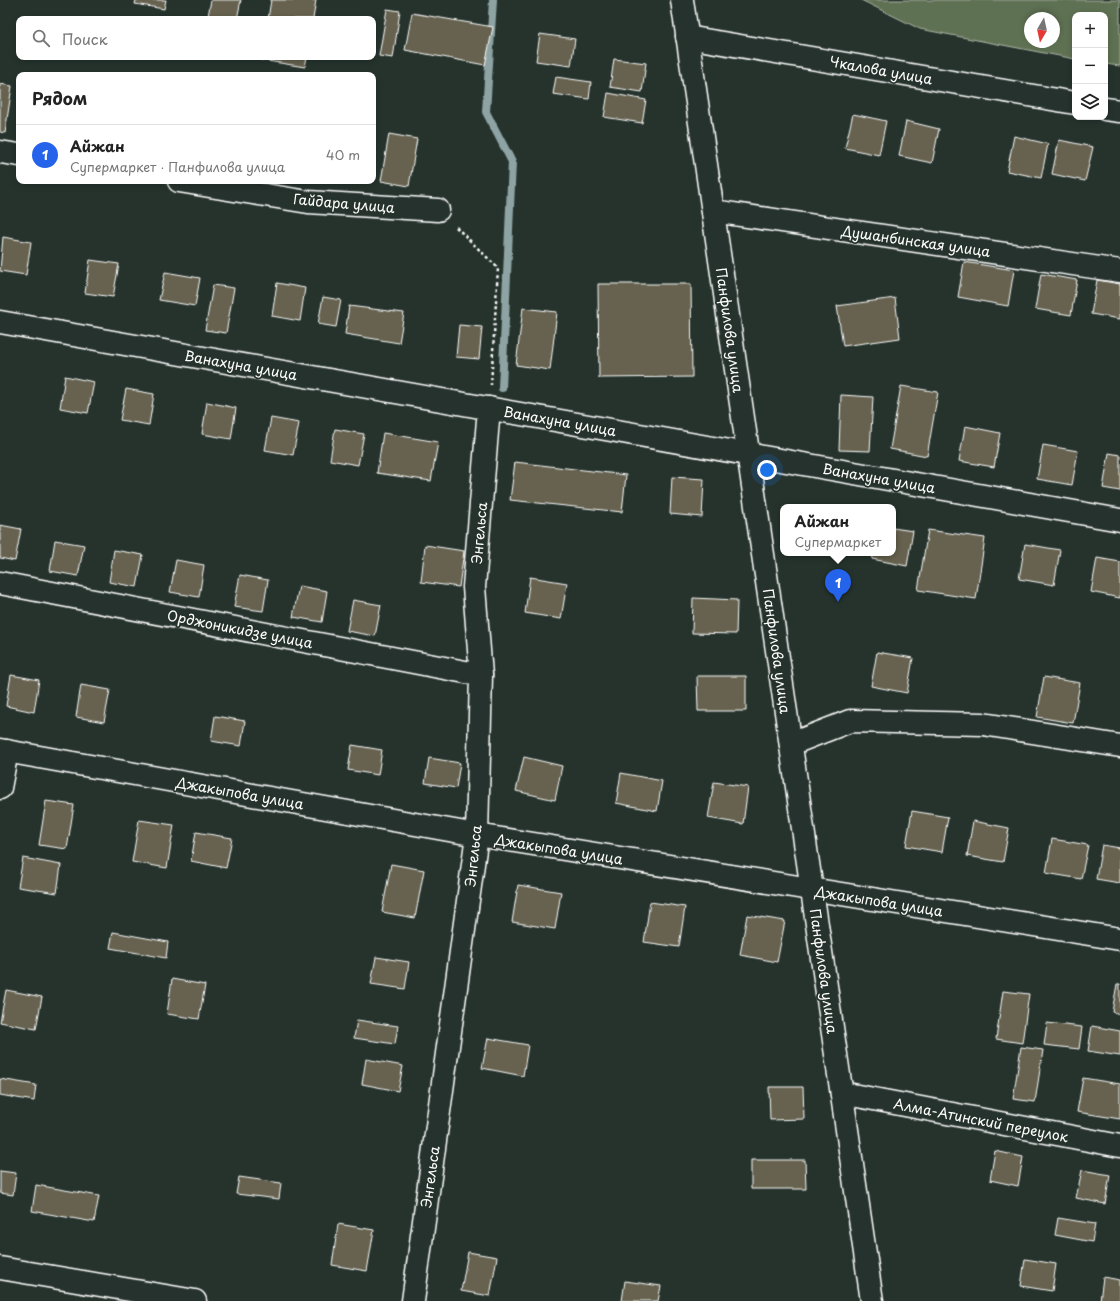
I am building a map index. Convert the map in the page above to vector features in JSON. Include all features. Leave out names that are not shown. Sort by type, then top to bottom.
[{"type":"street","name":"Панфилова улица","points":[[682,0],[872,1301]]},
{"type":"street","name":"Чкалова улица","points":[[687,37],[1072,103]]},
{"type":"street","points":[[1108,109],[1120,111]]},
{"type":"street","points":[[0,152],[16,155]]},
{"type":"street","name":"Гайдара улица","points":[[197,184],[308,202],[438,210]]},
{"type":"street","name":"Душанбинская улица","points":[[713,211],[1120,271]]},
{"type":"street","name":"Ванахуна улица","points":[[0,322],[489,408],[748,456],[1120,520]]},
{"type":"street","name":"Энгельса","points":[[413,1301],[477,835],[481,675],[474,587],[489,408]]},
{"type":"street","name":"Орджоникидзе улица","points":[[0,583],[481,675]]},
{"type":"street","points":[[790,744],[850,721],[984,724],[1120,746]]},
{"type":"street","points":[[0,788],[4,750]]},
{"type":"street","name":"Джакыпова улица","points":[[4,750],[477,835],[1120,940]]},
{"type":"street","name":"Алма-Атинский переулок","points":[[842,1093],[1120,1146]]},
{"type":"street","points":[[0,1268],[195,1301]]},
{"type":"path","points":[[438,210],[498,268],[489,408]]},
{"type":"green space","points":[[861,0],[1120,0],[1120,66],[1108,64],[1108,12],[1072,12],[1072,58],[920,29]]},
{"type":"building","points":[[136,0],[166,0],[164,9],[135,4]]},
{"type":"building","points":[[211,0],[241,0],[238,16],[208,16]]},
{"type":"building","points":[[271,0],[316,0],[313,16],[268,16]]},
{"type":"building","points":[[387,9],[400,11],[393,58],[379,56]]},
{"type":"building","points":[[412,13],[493,27],[485,65],[405,50]]},
{"type":"building","points":[[540,34],[575,39],[571,66],[536,61]]},
{"type":"building","points":[[614,59],[646,63],[642,92],[610,87]]},
{"type":"building","points":[[261,60],[306,60],[305,67]]},
{"type":"building","points":[[556,77],[591,82],[589,99],[553,94]]},
{"type":"building","points":[[0,84],[12,86],[5,133],[0,132]]},
{"type":"building","points":[[608,93],[646,100],[642,123],[604,117]]},
{"type":"building","points":[[853,114],[886,121],[879,155],[845,148]]},
{"type":"building","points":[[906,121],[939,129],[932,163],[899,156]]},
{"type":"building","points":[[389,134],[417,139],[409,186],[381,181]]},
{"type":"building","points":[[1014,136],[1048,144],[1041,178],[1007,171]]},
{"type":"building","points":[[1059,140],[1093,147],[1085,181],[1052,174]]},
{"type":"building","points":[[3,237],[31,242],[26,275],[0,271]]},
{"type":"building","points":[[90,260],[119,264],[113,297],[85,293]]},
{"type":"building","points":[[964,262],[1014,270],[1008,306],[958,297]]},
{"type":"building","points":[[165,272],[200,278],[195,306],[159,300]]},
{"type":"building","points":[[1041,274],[1077,280],[1071,315],[1035,309]]},
{"type":"building","points":[[1097,280],[1120,284],[1120,319],[1091,314]]},
{"type":"building","points":[[277,283],[305,288],[300,321],[272,316]]},
{"type":"building","points":[[598,284],[691,284],[692,377],[599,378]]},
{"type":"building","points":[[213,285],[234,288],[226,333],[205,330]]},
{"type":"building","points":[[323,297],[341,300],[336,327],[318,324]]},
{"type":"building","points":[[895,298],[900,338],[843,346],[837,306]]},
{"type":"building","points":[[349,306],[404,313],[399,343],[345,334]]},
{"type":"building","points":[[523,308],[557,312],[550,370],[516,365]]},
{"type":"building","points":[[459,325],[482,327],[479,359],[456,357]]},
{"type":"building","points":[[65,376],[94,382],[88,413],[60,408]]},
{"type":"building","points":[[901,386],[938,392],[927,456],[890,449]]},
{"type":"building","points":[[126,389],[154,394],[149,425],[120,420]]},
{"type":"building","points":[[841,395],[873,397],[870,451],[839,450]]},
{"type":"building","points":[[207,402],[236,408],[231,439],[202,434]]},
{"type":"building","points":[[271,418],[299,423],[293,455],[265,450]]},
{"type":"building","points":[[965,426],[1000,433],[994,467],[959,461]]},
{"type":"building","points":[[335,429],[364,434],[358,465],[330,460]]},
{"type":"building","points":[[383,433],[438,442],[431,481],[377,473]]},
{"type":"building","points":[[1043,445],[1078,451],[1072,485],[1037,479]]},
{"type":"building","points":[[1109,453],[1120,455],[1120,491],[1103,488]]},
{"type":"building","points":[[515,462],[626,475],[622,512],[510,500]]},
{"type":"building","points":[[672,477],[704,479],[702,517],[670,514]]},
{"type":"building","points":[[0,525],[21,529],[15,561],[0,558]]},
{"type":"building","points":[[896,528],[913,531],[907,566],[872,559],[872,556],[896,556]]},
{"type":"building","points":[[928,530],[985,538],[976,599],[918,590]]},
{"type":"building","points":[[55,540],[84,545],[78,576],[50,571]]},
{"type":"building","points":[[1025,544],[1060,550],[1054,585],[1019,579]]},
{"type":"building","points":[[425,545],[464,551],[459,587],[421,582]]},
{"type":"building","points":[[114,550],[143,555],[137,587],[109,582]]},
{"type":"building","points":[[1097,558],[1120,562],[1120,598],[1091,592]]},
{"type":"building","points":[[176,560],[204,565],[199,597],[170,592]]},
{"type":"building","points":[[240,575],[268,580],[263,611],[234,607]]},
{"type":"building","points":[[530,577],[567,583],[561,619],[525,613]]},
{"type":"building","points":[[299,586],[327,591],[322,622],[293,617]]},
{"type":"building","points":[[693,598],[737,600],[736,634],[692,633]]},
{"type":"building","points":[[353,600],[381,605],[375,636],[347,631]]},
{"type":"building","points":[[877,652],[913,658],[907,693],[871,686]]},
{"type":"building","points":[[11,675],[39,680],[34,712],[6,706]]},
{"type":"building","points":[[697,676],[746,676],[746,711],[698,711]]},
{"type":"building","points":[[1044,677],[1080,683],[1073,723],[1037,717]]},
{"type":"building","points":[[81,685],[110,690],[104,722],[76,717]]},
{"type":"building","points":[[215,716],[245,721],[241,746],[211,741]]},
{"type":"building","points":[[352,745],[382,750],[378,775],[348,770]]},
{"type":"building","points":[[524,757],[562,766],[555,800],[516,791]]},
{"type":"building","points":[[429,758],[460,763],[456,788],[425,783]]},
{"type":"building","points":[[621,773],[662,781],[657,811],[616,803]]},
{"type":"building","points":[[714,782],[748,787],[743,824],[708,818]]},
{"type":"building","points":[[46,801],[74,805],[67,849],[39,845]]},
{"type":"building","points":[[912,811],[948,817],[942,852],[906,846]]},
{"type":"building","points":[[139,820],[174,825],[167,868],[132,862]]},
{"type":"building","points":[[973,821],[1009,828],[1003,862],[967,856]]},
{"type":"building","points":[[196,832],[232,838],[226,868],[191,861]]},
{"type":"building","points":[[1052,839],[1088,845],[1081,879],[1046,873]]},
{"type":"building","points":[[1102,845],[1120,848],[1120,883],[1096,879]]},
{"type":"building","points":[[23,858],[61,865],[57,893],[18,887]]},
{"type":"building","points":[[391,864],[424,870],[415,918],[382,912]]},
{"type":"building","points":[[518,885],[561,892],[555,929],[512,922]]},
{"type":"building","points":[[650,902],[685,907],[679,947],[644,942]]},
{"type":"building","points":[[747,915],[785,921],[777,962],[740,955]]},
{"type":"building","points":[[113,932],[168,942],[166,958],[110,948]]},
{"type":"building","points":[[376,957],[409,962],[405,989],[371,984]]},
{"type":"building","points":[[172,979],[205,985],[199,1019],[167,1014]]},
{"type":"building","points":[[1117,984],[1120,984],[1120,1014],[1112,1012]]},
{"type":"building","points":[[6,990],[42,997],[36,1029],[0,1022]]},
{"type":"building","points":[[1003,991],[1029,994],[1022,1043],[996,1039]]},
{"type":"building","points":[[357,1020],[398,1026],[395,1044],[354,1038]]},
{"type":"building","points":[[1047,1023],[1082,1027],[1079,1049],[1044,1045]]},
{"type":"building","points":[[1092,1026],[1120,1031],[1120,1056],[1088,1051]]},
{"type":"building","points":[[488,1038],[528,1045],[523,1076],[482,1068]]},
{"type":"building","points":[[1021,1047],[1043,1050],[1035,1102],[1013,1099]]},
{"type":"building","points":[[366,1059],[403,1066],[398,1091],[362,1084]]},
{"type":"building","points":[[1083,1078],[1120,1084],[1120,1119],[1077,1112]]},
{"type":"building","points":[[0,1079],[36,1085],[34,1101],[0,1095]]},
{"type":"building","points":[[769,1087],[803,1087],[804,1119],[770,1120]]},
{"type":"building","points":[[995,1151],[1023,1157],[1018,1186],[990,1180]]},
{"type":"building","points":[[751,1160],[805,1160],[806,1189],[751,1189]]},
{"type":"building","points":[[1082,1170],[1110,1175],[1105,1204],[1076,1198]]},
{"type":"building","points":[[0,1171],[16,1173],[13,1195],[0,1193]]},
{"type":"building","points":[[239,1177],[281,1183],[279,1199],[236,1194]]},
{"type":"building","points":[[36,1185],[99,1196],[94,1222],[32,1211]]},
{"type":"building","points":[[1058,1218],[1095,1224],[1092,1242],[1055,1235]]},
{"type":"building","points":[[338,1224],[374,1230],[367,1271],[332,1265]]},
{"type":"building","points":[[468,1252],[497,1257],[490,1296],[461,1291]]},
{"type":"building","points":[[1025,1259],[1056,1264],[1052,1291],[1021,1286]]},
{"type":"building","points":[[1103,1277],[1120,1280],[1120,1301],[1100,1301]]},
{"type":"building","points":[[625,1281],[661,1286],[658,1301],[622,1301]]},
{"type":"waterway","points":[[493,0],[486,112],[512,162],[502,388]]},
{"type":"place","name":"Айжан","points":[[838,602]]}]
